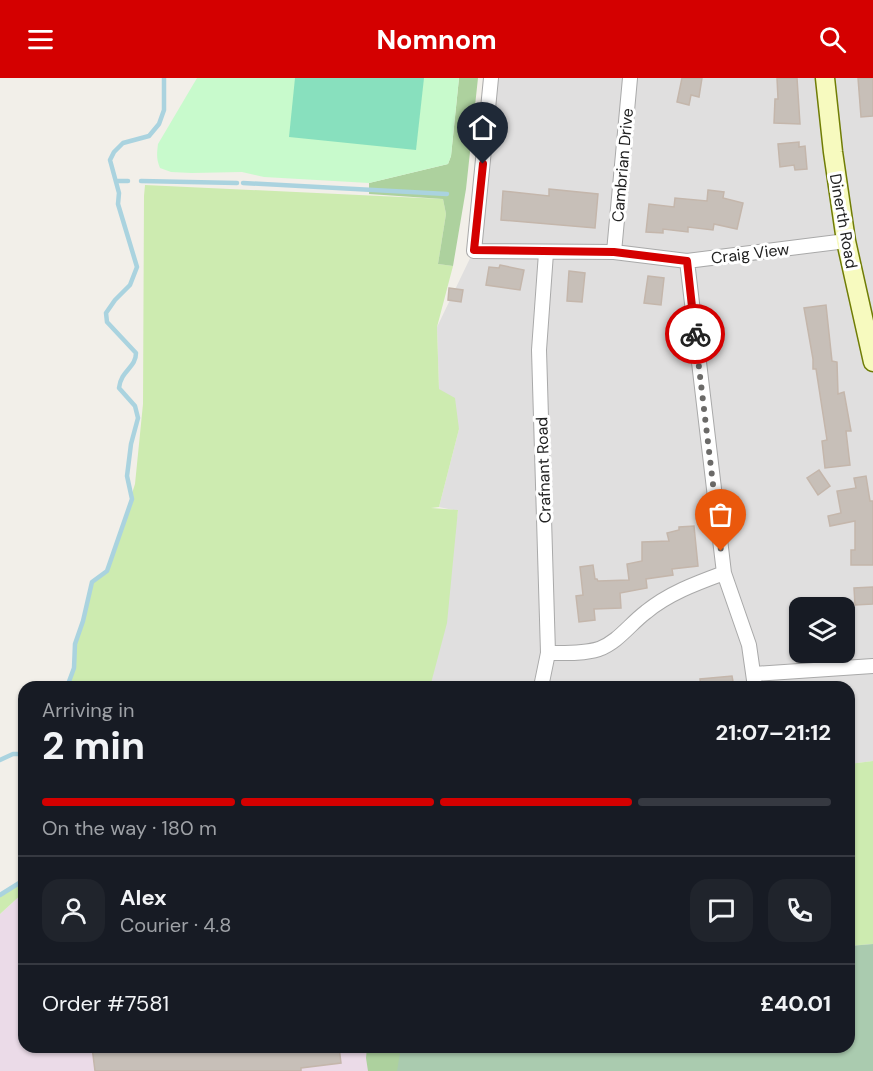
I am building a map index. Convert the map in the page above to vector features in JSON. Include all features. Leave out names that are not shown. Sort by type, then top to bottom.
[{"type":"street","name":"Craig View","points":[[491,78],[474,250],[546,253],[614,252],[687,261],[846,241]]},
{"type":"street","name":"Cambrian Drive","points":[[614,252],[630,78]]},
{"type":"street","name":"Dinerth Road","points":[[825,78],[846,241],[873,362]]},
{"type":"street","name":"Crafnant Road","points":[[542,681],[548,653],[539,350],[546,253]]},
{"type":"street","points":[[687,261],[724,573],[749,645],[755,680],[873,666]]},
{"type":"street","points":[[548,653],[599,649],[615,640],[646,611],[666,598],[691,585],[724,573]]},
{"type":"shaded area","points":[[491,78],[873,78],[873,761],[855,763],[855,681],[431,681],[458,511],[439,507],[459,429],[439,389],[437,327],[474,250]]},
{"type":"shaded area","points":[[18,898],[18,1053],[384,1053],[379,1071],[0,1071],[0,914]]},
{"type":"green space","points":[[197,78],[459,78],[451,156],[448,164],[369,183],[264,177],[242,172],[171,172],[160,168],[157,159],[158,144]]},
{"type":"green space","points":[[295,78],[424,78],[416,150],[289,137]]},
{"type":"green space","points":[[459,78],[478,78],[466,189],[453,266],[438,264],[446,214],[443,199],[369,194],[369,183],[448,164],[451,156]]},
{"type":"green space","points":[[145,185],[443,199],[446,214],[438,264],[453,266],[437,327],[439,389],[455,398],[459,429],[439,507],[431,508],[458,510],[447,623],[432,681],[70,681],[74,668],[75,644],[92,582],[107,571],[135,484],[143,404]]},
{"type":"green space","points":[[873,761],[873,944],[855,946],[855,763]]},
{"type":"green space","points":[[18,884],[18,898],[0,914],[0,895]]},
{"type":"green space","points":[[873,944],[873,1071],[397,1071],[400,1053],[855,1053],[855,946]]},
{"type":"green space","points":[[366,1053],[425,1053],[423,1071],[368,1071]]},
{"type":"building","points":[[682,78],[702,78],[699,97],[691,95],[689,105],[677,102]]},
{"type":"building","points":[[777,78],[797,78],[800,124],[774,123],[775,99],[778,99]]},
{"type":"building","points":[[858,78],[873,78],[873,116],[861,117]]},
{"type":"building","points":[[799,142],[799,147],[805,146],[807,169],[795,170],[794,165],[780,167],[778,144]]},
{"type":"building","points":[[549,189],[598,194],[595,228],[501,220],[503,191],[549,196]]},
{"type":"building","points":[[708,190],[724,192],[723,198],[743,203],[737,229],[714,224],[713,230],[688,227],[688,232],[663,229],[663,233],[646,232],[649,204],[674,207],[675,198],[707,201]]},
{"type":"building","points":[[500,265],[524,270],[520,290],[486,285],[489,267],[499,268]]},
{"type":"building","points":[[569,271],[585,273],[582,302],[567,301]]},
{"type":"building","points":[[648,276],[664,278],[661,305],[644,303]]},
{"type":"building","points":[[449,288],[463,290],[461,302],[448,300]]},
{"type":"building","points":[[826,305],[832,361],[837,362],[838,394],[844,392],[851,431],[846,431],[850,465],[825,468],[822,441],[827,440],[804,308]]},
{"type":"building","points":[[819,470],[830,486],[818,495],[807,478]]},
{"type":"building","points":[[866,476],[870,501],[873,501],[873,565],[851,565],[851,550],[855,550],[855,521],[830,526],[828,516],[841,513],[837,491],[856,488],[854,478]]},
{"type":"building","points":[[694,526],[698,566],[672,569],[673,575],[646,579],[647,588],[620,593],[621,608],[594,609],[595,620],[579,622],[576,596],[583,595],[580,567],[593,565],[595,579],[598,581],[629,580],[627,564],[642,561],[642,542],[669,541],[667,533],[679,530],[679,527]]},
{"type":"building","points":[[873,587],[873,604],[855,605],[854,588]]},
{"type":"building","points":[[732,676],[733,681],[700,681],[700,679]]},
{"type":"building","points":[[93,1053],[340,1053],[341,1063],[301,1068],[301,1071],[95,1071]]},
{"type":"waterway","points":[[69,681],[74,668],[75,644],[92,582],[107,571],[132,499],[127,476],[131,444],[138,418],[135,406],[119,388],[122,377],[134,362],[136,353],[107,322],[106,313],[130,285],[137,267],[118,204],[119,193],[110,160],[123,143],[149,136],[159,124],[164,110],[164,78]]},
{"type":"waterway","points":[[116,181],[128,181]]},
{"type":"waterway","points":[[141,181],[237,183]]},
{"type":"waterway","points":[[243,183],[447,194]]},
{"type":"waterway","points":[[0,760],[18,754]]},
{"type":"waterway","points":[[0,895],[18,884]]},
{"type":"way so far","points":[[695,334],[721,551]]},
{"type":"route","points":[[483,164],[474,250],[546,253],[614,252],[687,261],[695,334]]}]
